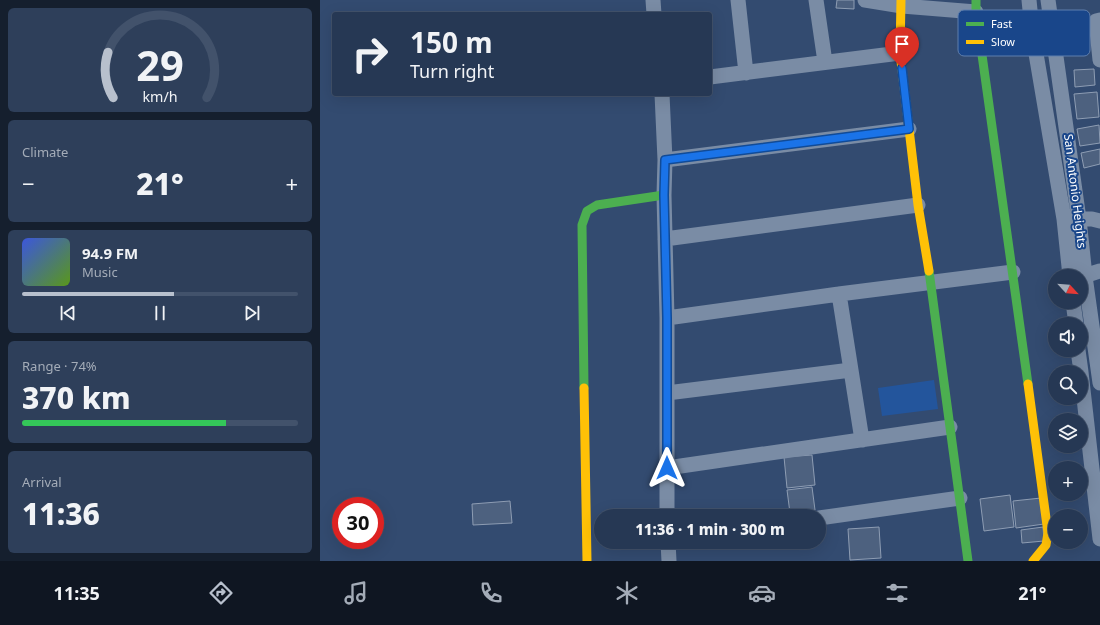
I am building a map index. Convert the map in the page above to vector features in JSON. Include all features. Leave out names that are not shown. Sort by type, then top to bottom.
[{"type":"street","points":[[653,0],[654,12]]},
{"type":"street","points":[[738,0],[746,73]]},
{"type":"street","points":[[816,0],[825,62]]},
{"type":"street","points":[[865,0],[976,6]]},
{"type":"street","name":"San Antonio Heights","points":[[1029,0],[1030,10]]},
{"type":"street","name":"San Antonio Heights","points":[[1048,0],[1049,10]]},
{"type":"street","points":[[901,3],[900,53],[918,206],[931,282],[968,561]]},
{"type":"street","points":[[1100,20],[1096,21],[1100,60]]},
{"type":"street","points":[[712,77],[900,53]]},
{"type":"street","points":[[983,56],[1048,533],[1046,545],[1033,561]]},
{"type":"street","name":"San Antonio Heights","points":[[1036,56],[1064,219],[1069,269]]},
{"type":"street","name":"San Antonio Heights","points":[[1056,56],[1079,219],[1083,269]]},
{"type":"street","points":[[662,96],[665,160],[664,195],[667,318],[667,509]]},
{"type":"street","points":[[665,160],[909,129]]},
{"type":"street","points":[[587,561],[582,225],[587,211],[597,205],[664,195]]},
{"type":"street","points":[[665,239],[918,206]]},
{"type":"street","points":[[1064,219],[1092,219],[1100,221]]},
{"type":"street","points":[[1088,275],[1100,271]]},
{"type":"street","points":[[667,318],[1013,272]]},
{"type":"street","points":[[839,294],[862,440]]},
{"type":"street","name":"San Antonio Heights","points":[[1088,307],[1100,382]]},
{"type":"street","points":[[667,393],[851,370]]},
{"type":"street","points":[[1085,405],[1100,539]]},
{"type":"street","points":[[667,468],[950,427]]},
{"type":"street","points":[[826,517],[960,498]]},
{"type":"street","points":[[668,549],[669,561]]},
{"type":"shaded area","points":[[934,380],[938,409],[882,416],[878,388]]},
{"type":"building","points":[[837,0],[854,0],[854,9],[836,8]]},
{"type":"building","points":[[1094,69],[1095,85],[1075,87],[1074,70]]},
{"type":"building","points":[[1097,92],[1099,117],[1077,119],[1074,94]]},
{"type":"building","points":[[1099,125],[1100,143],[1080,146],[1077,129]]},
{"type":"building","points":[[1100,149],[1100,164],[1084,168],[1081,153]]},
{"type":"building","points":[[812,455],[815,485],[787,488],[784,457]]},
{"type":"building","points":[[812,487],[815,509],[789,509],[787,490]]},
{"type":"building","points":[[1010,495],[1014,527],[984,531],[980,499]]},
{"type":"building","points":[[1041,498],[1044,524],[1016,528],[1013,501]]},
{"type":"building","points":[[510,501],[512,523],[473,525],[472,504]]},
{"type":"building","points":[[879,527],[881,558],[850,560],[848,529]]},
{"type":"building","points":[[1043,527],[1044,541],[1022,543],[1021,530]]},
{"type":"traffic: fast","points":[[976,0],[976,10]]},
{"type":"traffic: fast","points":[[982,56],[1028,384]]},
{"type":"traffic: fast","points":[[584,388],[582,225],[587,211],[597,205],[664,195]]},
{"type":"traffic: fast","points":[[929,271],[968,561]]},
{"type":"traffic: slow","points":[[901,0],[900,53],[918,205],[929,271]]},
{"type":"traffic: slow","points":[[1028,384],[1048,533],[1046,545],[1033,561]]},
{"type":"traffic: slow","points":[[584,388],[587,561]]},
{"type":"route","points":[[667,468],[667,318],[664,195],[665,160],[909,129],[902,68]]}]
